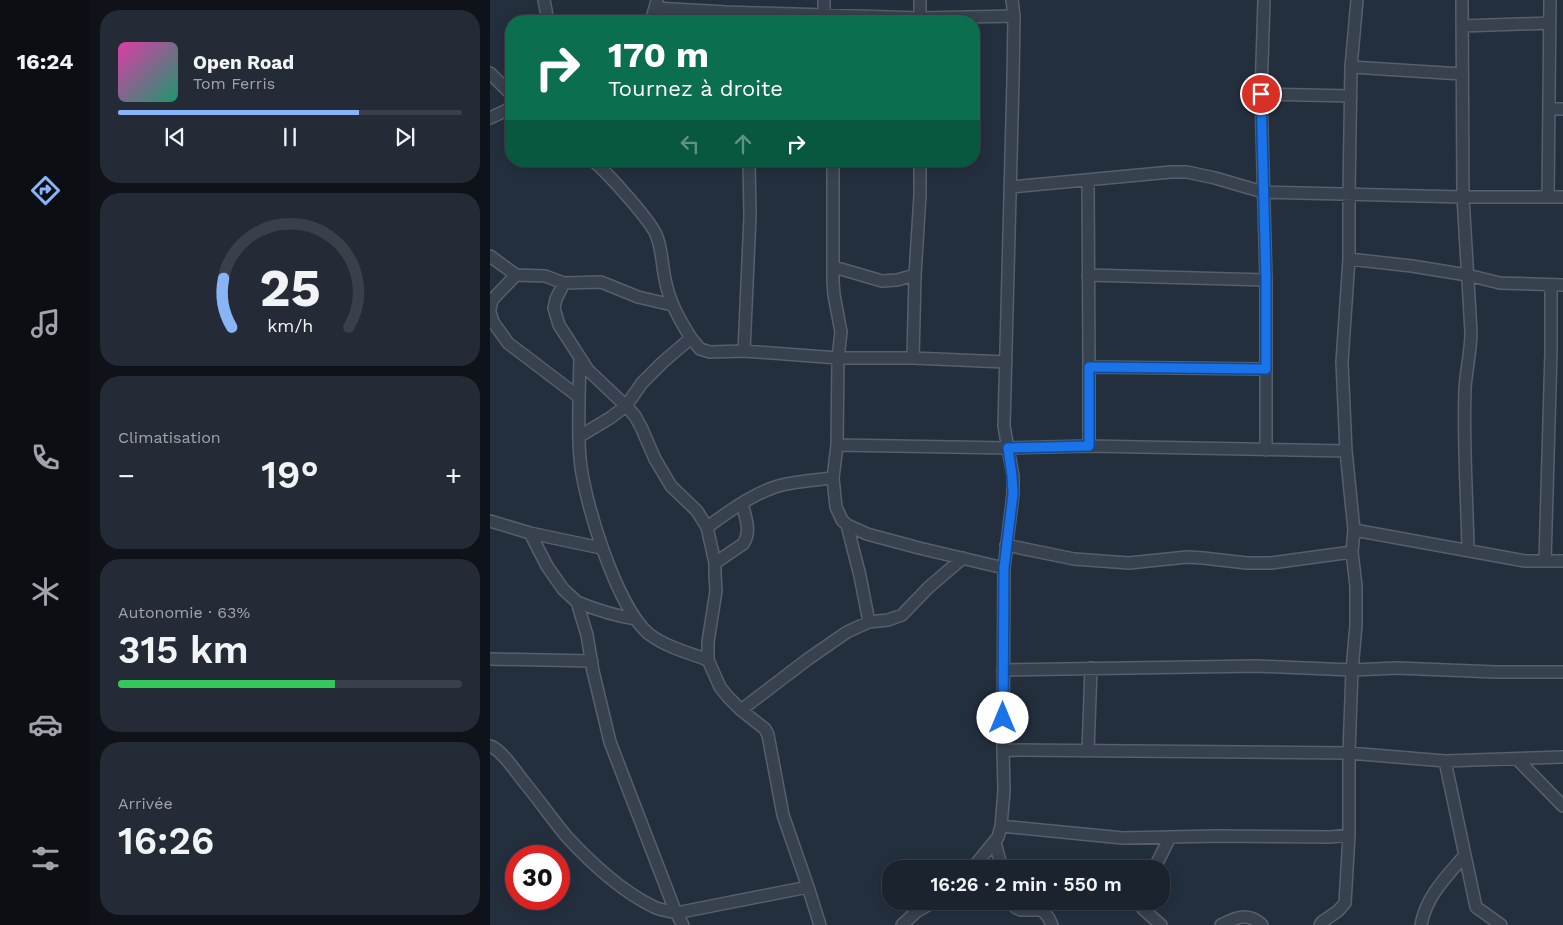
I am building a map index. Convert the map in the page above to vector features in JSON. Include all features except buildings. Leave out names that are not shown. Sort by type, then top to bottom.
[{"type":"street","points":[[544,0],[547,15]]},
{"type":"street","points":[[824,0],[825,15]]},
{"type":"street","points":[[920,0],[920,15]]},
{"type":"street","points":[[980,860],[995,842],[1001,826],[1004,791],[1004,568],[1013,494],[1004,426],[1014,16],[1012,0]]},
{"type":"street","points":[[1264,0],[1261,94],[1266,280],[1266,450]]},
{"type":"street","points":[[1320,925],[1338,911],[1345,902],[1349,835],[1349,754],[1352,670],[1356,626],[1356,586],[1352,552],[1354,530],[1346,451],[1342,362],[1349,259],[1348,193],[1351,67],[1357,0]]},
{"type":"street","points":[[1462,0],[1463,197],[1471,332],[1471,352],[1465,386],[1468,550]]},
{"type":"street","points":[[1548,197],[1550,0]]},
{"type":"street","points":[[657,4],[737,15]]},
{"type":"street","points":[[980,17],[1014,16]]},
{"type":"street","points":[[1462,26],[1550,24]]},
{"type":"street","points":[[1351,67],[1462,74]]},
{"type":"street","points":[[490,73],[505,88]]},
{"type":"street","points":[[1261,94],[1351,96]]},
{"type":"street","points":[[1549,109],[1563,109]]},
{"type":"street","points":[[490,118],[505,111]]},
{"type":"street","points":[[602,167],[653,229],[657,237],[672,305],[691,338],[704,351],[744,351],[838,358],[913,358],[1006,362]]},
{"type":"street","points":[[744,351],[750,216],[749,167]]},
{"type":"street","points":[[833,167],[834,295],[840,332],[837,445],[833,478],[836,507],[842,520],[847,525],[867,534],[1004,568]]},
{"type":"street","points":[[913,358],[920,167]]},
{"type":"street","points":[[1010,187],[1187,172],[1263,192],[1463,197],[1563,197]]},
{"type":"street","points":[[1088,180],[1089,446]]},
{"type":"street","points":[[490,256],[516,275],[545,276],[564,283],[601,282],[638,297],[672,305]]},
{"type":"street","points":[[1349,259],[1467,274],[1500,283],[1563,285]]},
{"type":"street","points":[[834,267],[882,281],[897,280],[915,275]]},
{"type":"street","points":[[516,275],[492,300],[490,310],[492,322],[508,342],[578,397]]},
{"type":"street","points":[[1088,275],[1266,280]]},
{"type":"street","points":[[564,283],[556,299],[554,308],[556,319],[592,376],[626,406],[642,427],[655,459],[671,486],[697,511],[707,527],[715,563],[716,591],[708,642],[708,660],[720,687],[741,710],[765,729],[768,735],[783,815],[820,925]]},
{"type":"street","points":[[1545,561],[1551,285]]},
{"type":"street","points":[[580,436],[626,406],[642,383],[691,338]]},
{"type":"street","points":[[1551,352],[1563,355]]},
{"type":"street","points":[[580,356],[578,397],[580,459],[601,548],[623,597],[636,619],[644,628],[656,638],[708,660]]},
{"type":"street","points":[[1089,367],[1266,369]]},
{"type":"street","points":[[837,445],[1008,448],[1089,446],[1346,451]]},
{"type":"street","points":[[707,527],[742,503],[780,485],[833,478]]},
{"type":"street","points":[[715,563],[746,540],[747,528],[742,503]]},
{"type":"street","points":[[490,521],[530,533],[601,548]]},
{"type":"street","points":[[847,525],[869,622]]},
{"type":"street","points":[[1354,530],[1525,561],[1563,561]]},
{"type":"street","points":[[530,533],[562,589],[577,602],[599,611],[636,619]]},
{"type":"street","points":[[1006,545],[1074,559],[1129,563],[1187,558],[1247,563],[1271,562],[1352,552]]},
{"type":"street","points":[[741,710],[847,632],[869,622],[888,620],[902,615],[929,587],[963,558]]},
{"type":"street","points":[[577,602],[588,635],[610,742],[676,914],[682,925]]},
{"type":"street","points":[[490,659],[592,661]]},
{"type":"street","points":[[1004,670],[1258,666],[1352,670],[1397,668],[1496,672],[1563,672]]},
{"type":"street","points":[[1088,751],[1091,668]]},
{"type":"street","points":[[490,746],[498,751],[535,794],[566,836],[592,862],[616,882],[644,902],[656,908],[676,914],[808,887]]},
{"type":"street","points":[[1003,750],[1349,754],[1445,761],[1563,757]]},
{"type":"street","points":[[1517,759],[1563,806]]},
{"type":"street","points":[[1445,761],[1476,907],[1501,925]]},
{"type":"street","points":[[1001,826],[1123,838],[1332,837],[1349,835]]},
{"type":"street","points":[[1158,860],[1170,837]]},
{"type":"street","points":[[995,842],[1000,860]]},
{"type":"street","points":[[1421,925],[1435,890],[1465,855]]},
{"type":"street","points":[[902,925],[919,910]]},
{"type":"street","points":[[1042,910],[1052,925]]},
{"type":"street","points":[[1144,910],[1161,925]]},
{"type":"street","points":[[1221,925],[1235,918],[1246,917],[1253,918],[1262,925]]},
{"type":"route","points":[[1003,718],[1004,568],[1013,494],[1008,448],[1089,446],[1089,367],[1266,369],[1266,280],[1261,94]]}]
